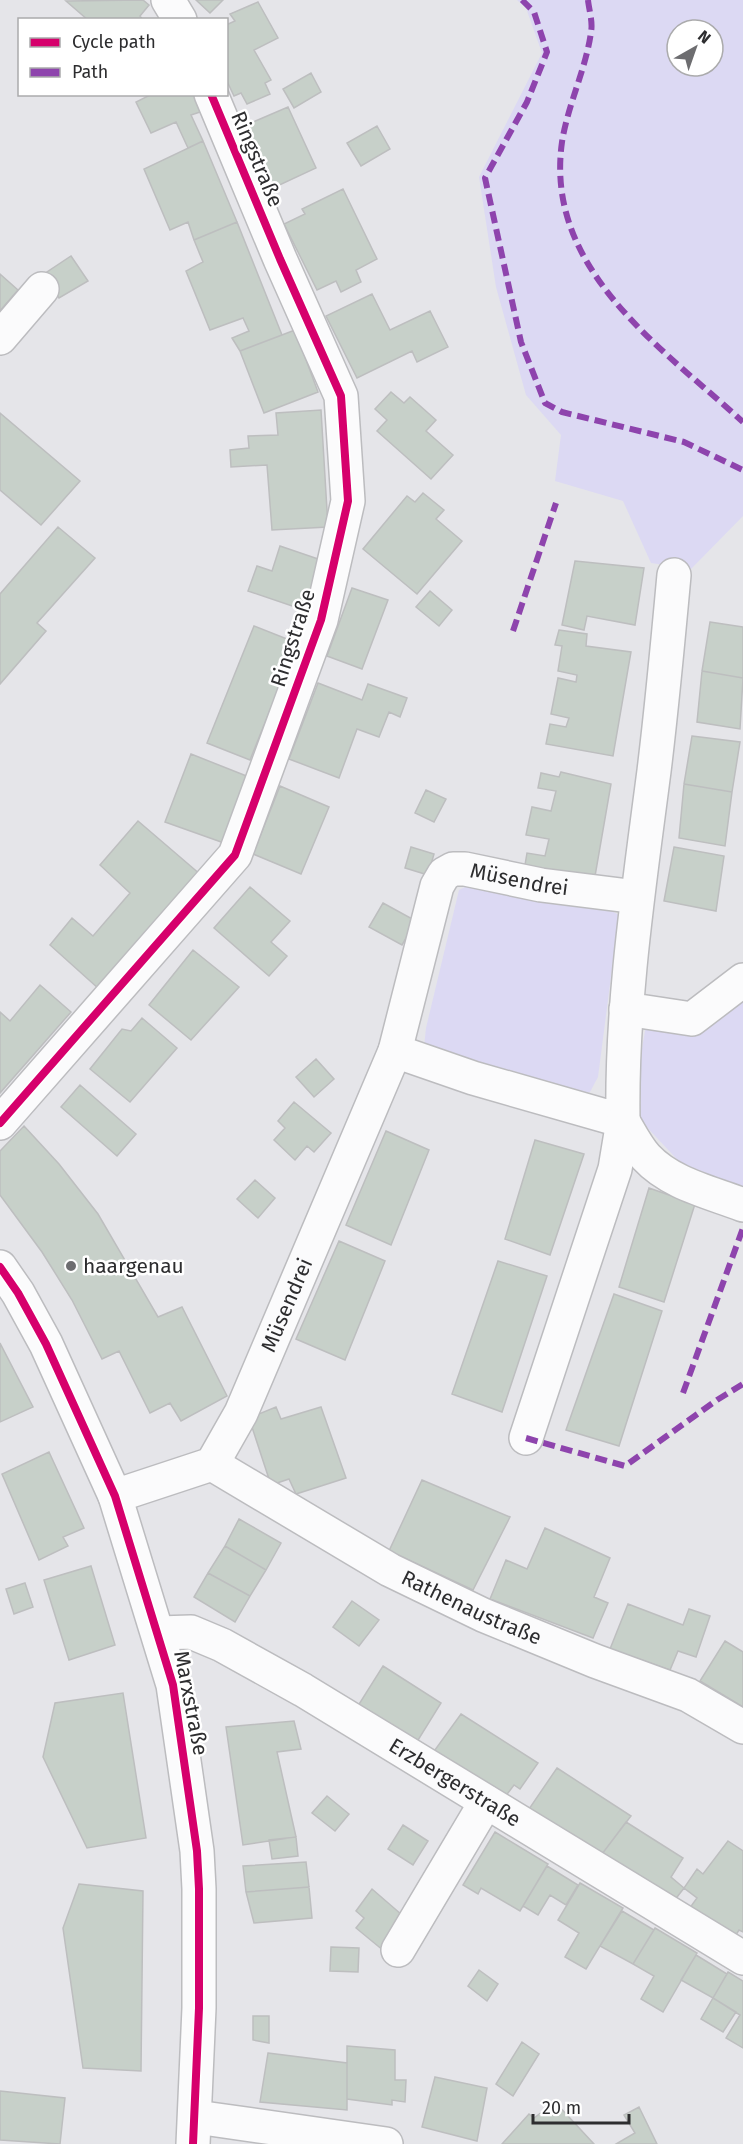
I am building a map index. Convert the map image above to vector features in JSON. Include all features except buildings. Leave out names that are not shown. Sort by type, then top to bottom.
[{"type":"street","points":[[168,0],[179,18]]},
{"type":"street","name":"Ringstraße","points":[[0,1123],[235,855],[321,620],[348,501],[341,396],[280,259],[212,96]]},
{"type":"street","points":[[0,338],[42,289]]},
{"type":"street","points":[[526,1438],[615,1169],[623,1121],[622,1065],[637,897],[662,704],[674,575]]},
{"type":"street","name":"Müsendrei","points":[[212,1464],[241,1413],[395,1051],[432,899],[444,874],[453,868],[465,869],[541,885],[637,897]]},
{"type":"street","points":[[626,1009],[692,1019],[743,980]]},
{"type":"street","points":[[395,1051],[473,1078],[623,1121],[644,1155],[659,1169],[673,1178],[743,1205]]},
{"type":"street","name":"Marxstraße","points":[[0,1268],[18,1293],[46,1344],[115,1496],[159,1633],[173,1685],[197,1851],[199,2008],[194,2130]]},
{"type":"street","points":[[115,1496],[212,1464]]},
{"type":"street","name":"Rathenaustraße","points":[[212,1464],[390,1570],[483,1615],[595,1661],[688,1695],[743,1727]]},
{"type":"street","name":"Erzbergerstraße","points":[[159,1633],[191,1632],[222,1645],[303,1690],[743,1958]]},
{"type":"street","points":[[398,1950],[486,1802]]},
{"type":"street","points":[[194,2130],[386,2144]]},
{"type":"shaded area","points":[[517,0],[743,0],[743,516],[691,569],[651,563],[623,501],[555,481],[561,435],[526,395],[496,287],[479,177],[542,53],[526,8]]},
{"type":"shaded area","points":[[469,885],[590,899],[619,915],[598,1077],[590,1092],[579,1093],[424,1047],[426,1028],[459,890]]},
{"type":"shaded area","points":[[743,996],[743,1194],[689,1172],[641,1121],[640,1060],[647,1020]]},
{"type":"marked path","points":[[522,0],[534,12],[547,52],[527,102],[485,178],[521,342],[545,403],[562,412],[684,442],[743,470]]},
{"type":"marked path","points":[[588,0],[592,24],[589,46],[568,114],[562,142],[561,187],[571,229],[590,267],[615,301],[645,334],[743,422]]},
{"type":"marked path","points":[[513,631],[556,503]]},
{"type":"marked path","points":[[683,1393],[743,1228]]},
{"type":"marked path","points":[[526,1438],[625,1466],[743,1384]]},
{"type":"cycle path","points":[[0,1123],[235,855],[321,620],[348,501],[341,396],[280,259],[212,96]]},
{"type":"cycle path","points":[[0,1267],[18,1293],[46,1344],[115,1496],[173,1685],[197,1851],[199,1889],[199,2008],[193,2144]]},
{"type":"place","name":"haargenau","points":[[71,1266]]}]
